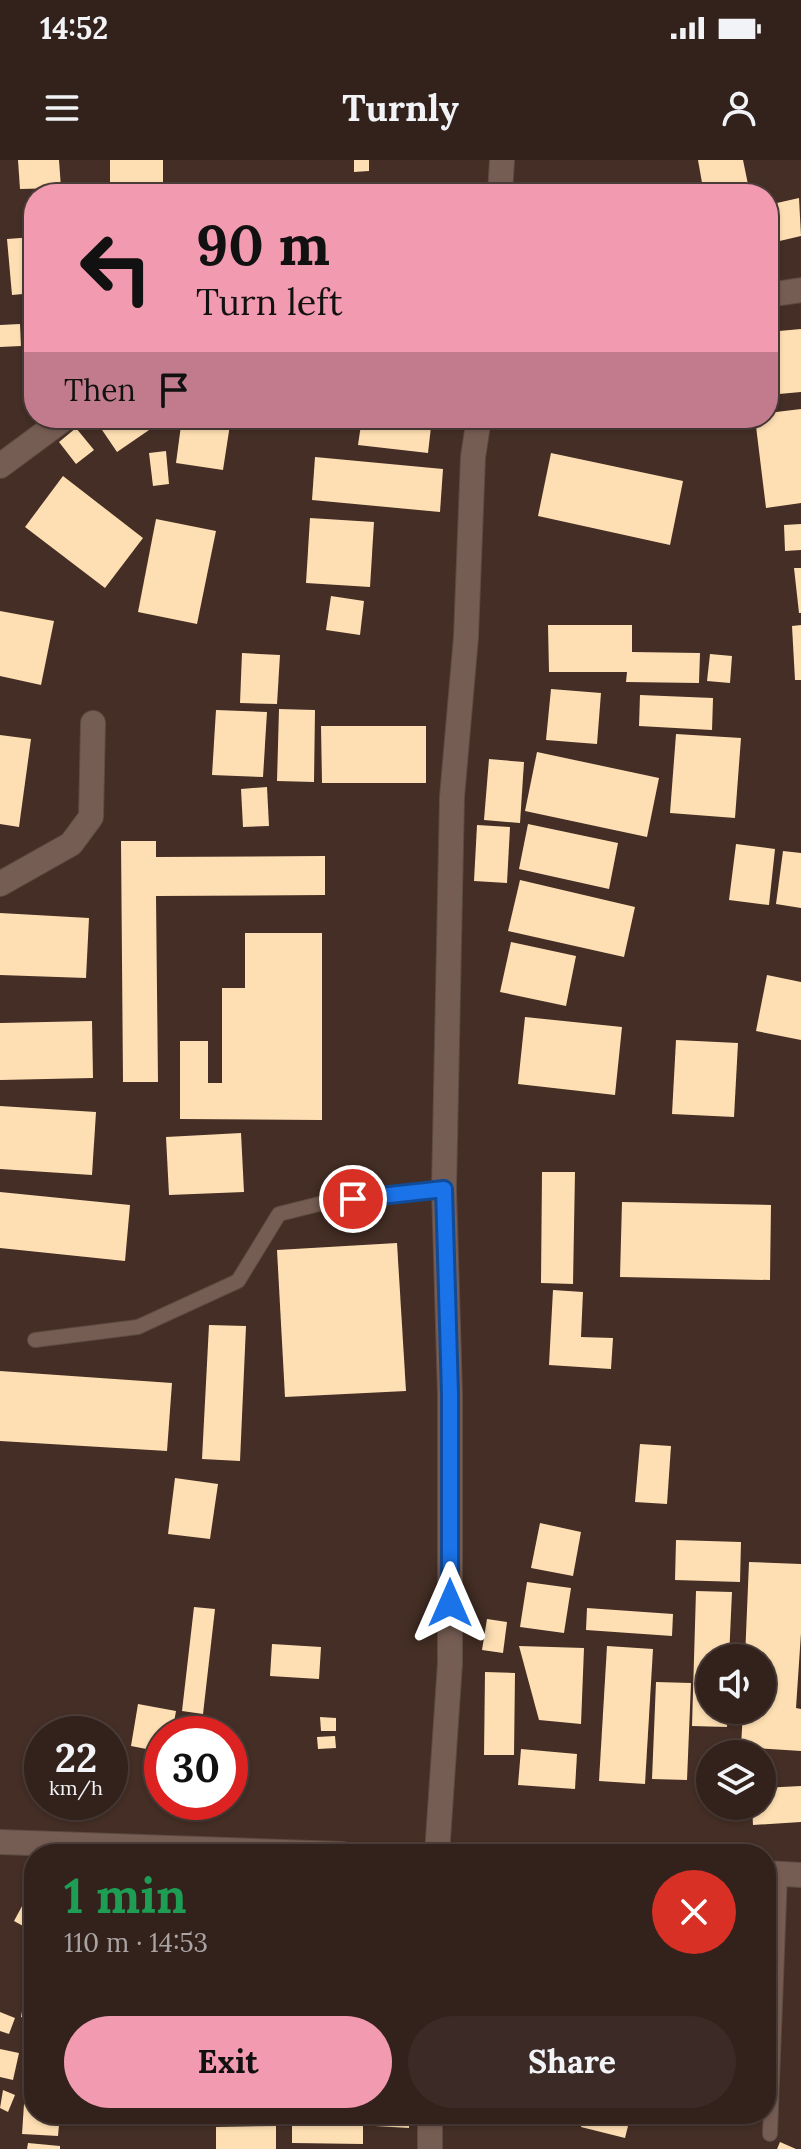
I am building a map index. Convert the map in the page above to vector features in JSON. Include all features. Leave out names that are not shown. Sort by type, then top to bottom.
[{"type":"street","points":[[501,184],[502,160]]},
{"type":"street","points":[[778,293],[801,290]]},
{"type":"street","points":[[0,466],[51,428]]},
{"type":"street","points":[[438,1844],[450,1663],[450,1394],[444,1189],[452,797],[466,637],[473,457],[477,428]]},
{"type":"street","points":[[0,884],[71,844],[91,817],[93,723]]},
{"type":"street","points":[[0,1842],[57,1844]]},
{"type":"street","points":[[430,2124],[430,2149]]},
{"type":"lane","points":[[35,1340],[138,1327],[238,1281],[279,1214],[323,1203],[444,1189]]},
{"type":"lane","points":[[776,2004],[782,1874]]},
{"type":"lane","points":[[770,2124],[770,2134]]},
{"type":"building","points":[[18,160],[59,160],[61,184],[24,184],[24,189],[20,189]]},
{"type":"building","points":[[110,160],[163,160],[163,184],[110,184]]},
{"type":"building","points":[[354,160],[369,160],[369,171],[354,172]]},
{"type":"building","points":[[698,160],[743,160],[748,184],[702,184]]},
{"type":"building","points":[[799,198],[801,236],[778,241],[778,203]]},
{"type":"building","points":[[24,238],[24,294],[12,295],[7,239]]},
{"type":"building","points":[[20,324],[21,346],[0,347],[0,325]]},
{"type":"building","points":[[801,329],[801,392],[778,394],[778,331]]},
{"type":"building","points":[[801,409],[801,503],[766,508],[756,428],[778,428],[778,412]]},
{"type":"building","points":[[76,428],[94,450],[76,464],[59,442]]},
{"type":"building","points":[[101,428],[152,428],[117,452]]},
{"type":"building","points":[[181,428],[229,428],[223,470],[176,463]]},
{"type":"building","points":[[361,428],[431,428],[428,453],[358,445]]},
{"type":"building","points":[[166,451],[169,484],[153,486],[149,453]]},
{"type":"building","points":[[551,453],[683,481],[670,545],[538,516]]},
{"type":"building","points":[[315,457],[443,469],[440,512],[312,500]]},
{"type":"building","points":[[63,476],[143,538],[105,588],[25,527]]},
{"type":"building","points":[[310,518],[374,522],[370,587],[306,583]]},
{"type":"building","points":[[156,519],[216,531],[197,624],[138,612]]},
{"type":"building","points":[[801,524],[801,550],[785,551],[784,525]]},
{"type":"building","points":[[794,568],[801,568],[801,613],[799,613]]},
{"type":"building","points":[[331,596],[364,601],[360,635],[326,630]]},
{"type":"building","points":[[0,611],[54,621],[41,685],[0,676]]},
{"type":"building","points":[[548,625],[632,625],[632,652],[700,653],[699,683],[626,682],[627,672],[549,672]]},
{"type":"building","points":[[801,625],[801,680],[795,680],[792,626]]},
{"type":"building","points":[[242,653],[280,655],[277,704],[240,703]]},
{"type":"building","points":[[710,654],[732,656],[730,683],[707,681]]},
{"type":"building","points":[[551,689],[601,693],[597,744],[546,740]]},
{"type":"building","points":[[640,695],[713,698],[712,730],[639,726]]},
{"type":"building","points":[[279,709],[315,710],[314,782],[277,781]]},
{"type":"building","points":[[216,710],[267,712],[263,777],[212,775]]},
{"type":"building","points":[[321,726],[426,726],[426,783],[322,783]]},
{"type":"building","points":[[676,734],[741,738],[735,818],[670,813]]},
{"type":"building","points":[[0,735],[31,739],[19,827],[0,824]]},
{"type":"building","points":[[537,752],[659,778],[647,837],[525,811]]},
{"type":"building","points":[[489,759],[524,762],[520,823],[484,820]]},
{"type":"building","points":[[267,787],[269,826],[243,827],[241,789]]},
{"type":"building","points":[[528,824],[618,843],[609,889],[519,869]]},
{"type":"building","points":[[477,825],[510,827],[507,883],[474,881]]},
{"type":"building","points":[[121,841],[156,841],[156,857],[325,856],[325,895],[156,896],[158,1082],[123,1082]]},
{"type":"building","points":[[736,844],[775,849],[769,905],[729,900]]},
{"type":"building","points":[[783,851],[801,853],[801,908],[776,904]]},
{"type":"building","points":[[520,880],[635,907],[624,957],[508,931]]},
{"type":"building","points":[[0,913],[89,918],[86,978],[0,975]]},
{"type":"building","points":[[245,933],[322,933],[322,1120],[180,1119],[180,1041],[208,1041],[208,1083],[222,1083],[222,988],[245,988]]},
{"type":"building","points":[[511,942],[576,956],[566,1006],[500,992]]},
{"type":"building","points":[[767,975],[801,982],[801,1040],[756,1031]]},
{"type":"building","points":[[525,1017],[622,1027],[615,1095],[518,1084]]},
{"type":"building","points":[[92,1021],[93,1078],[0,1080],[0,1023]]},
{"type":"building","points":[[676,1040],[738,1043],[734,1117],[672,1114]]},
{"type":"building","points":[[0,1106],[96,1112],[92,1175],[0,1169]]},
{"type":"building","points":[[241,1133],[244,1192],[169,1195],[166,1137]]},
{"type":"building","points":[[542,1172],[575,1172],[573,1284],[541,1283]]},
{"type":"building","points":[[0,1192],[130,1205],[125,1261],[0,1248]]},
{"type":"building","points":[[622,1202],[771,1205],[770,1280],[620,1277]]},
{"type":"building","points":[[397,1243],[406,1391],[285,1397],[277,1250]]},
{"type":"building","points":[[553,1290],[583,1292],[581,1337],[613,1338],[611,1369],[549,1365]]},
{"type":"building","points":[[209,1325],[246,1326],[240,1461],[202,1459]]},
{"type":"building","points":[[0,1371],[172,1383],[167,1451],[0,1441]]},
{"type":"building","points":[[640,1444],[671,1446],[667,1504],[635,1502]]},
{"type":"building","points":[[175,1478],[218,1484],[210,1539],[168,1534]]},
{"type":"building","points":[[540,1523],[581,1532],[573,1576],[531,1568]]},
{"type":"building","points":[[676,1540],[741,1542],[740,1582],[675,1580]]},
{"type":"building","points":[[749,1562],[801,1564],[796,1708],[801,1709],[801,1751],[776,1749],[776,1740],[741,1740],[742,1724],[776,1724],[776,1644],[746,1644]]},
{"type":"building","points":[[527,1582],[571,1588],[564,1633],[520,1627]]},
{"type":"building","points":[[696,1591],[732,1592],[730,1644],[696,1644],[696,1724],[727,1724],[727,1727],[692,1726]]},
{"type":"building","points":[[194,1607],[215,1609],[203,1714],[182,1711]]},
{"type":"building","points":[[587,1608],[673,1614],[672,1636],[586,1630]]},
{"type":"building","points":[[487,1619],[507,1622],[503,1653],[482,1650]]},
{"type":"building","points":[[272,1644],[321,1647],[319,1679],[270,1676]]},
{"type":"building","points":[[519,1646],[584,1648],[581,1724],[539,1720]]},
{"type":"building","points":[[607,1646],[653,1649],[645,1784],[599,1781]]},
{"type":"building","points":[[485,1672],[515,1673],[514,1755],[484,1755]]},
{"type":"building","points":[[656,1682],[691,1683],[687,1780],[652,1779]]},
{"type":"building","points":[[138,1704],[176,1711],[175,1716],[144,1716],[144,1749],[131,1746]]},
{"type":"building","points":[[320,1717],[336,1718],[336,1731],[321,1731]]},
{"type":"building","points":[[335,1736],[336,1748],[318,1749],[317,1737]]},
{"type":"building","points":[[521,1749],[577,1754],[575,1789],[518,1785]]},
{"type":"building","points":[[801,1786],[801,1822],[753,1825],[753,1820],[776,1820],[776,1787]]},
{"type":"building","points":[[24,1902],[24,1926],[14,1921]]},
{"type":"building","points":[[0,2012],[15,2018],[9,2034],[0,2031]]},
{"type":"building","points":[[0,2049],[19,2053],[13,2080],[0,2077]]},
{"type":"building","points":[[3,2090],[15,2095],[8,2112],[0,2108]]},
{"type":"building","points":[[24,2104],[24,2124],[59,2124],[58,2136],[22,2134]]},
{"type":"building","points":[[292,2124],[363,2124],[363,2144],[292,2143]]},
{"type":"building","points":[[375,2124],[409,2124],[409,2128]]},
{"type":"building","points":[[582,2124],[628,2124],[625,2138],[581,2127]]},
{"type":"building","points":[[276,2126],[276,2149],[216,2149],[216,2127]]},
{"type":"building","points":[[780,2142],[796,2149],[777,2149]]},
{"type":"building","points":[[28,2143],[60,2146],[60,2149],[27,2149]]},
{"type":"route","points":[[353,1199],[444,1189],[450,1394],[450,1603]]}]
